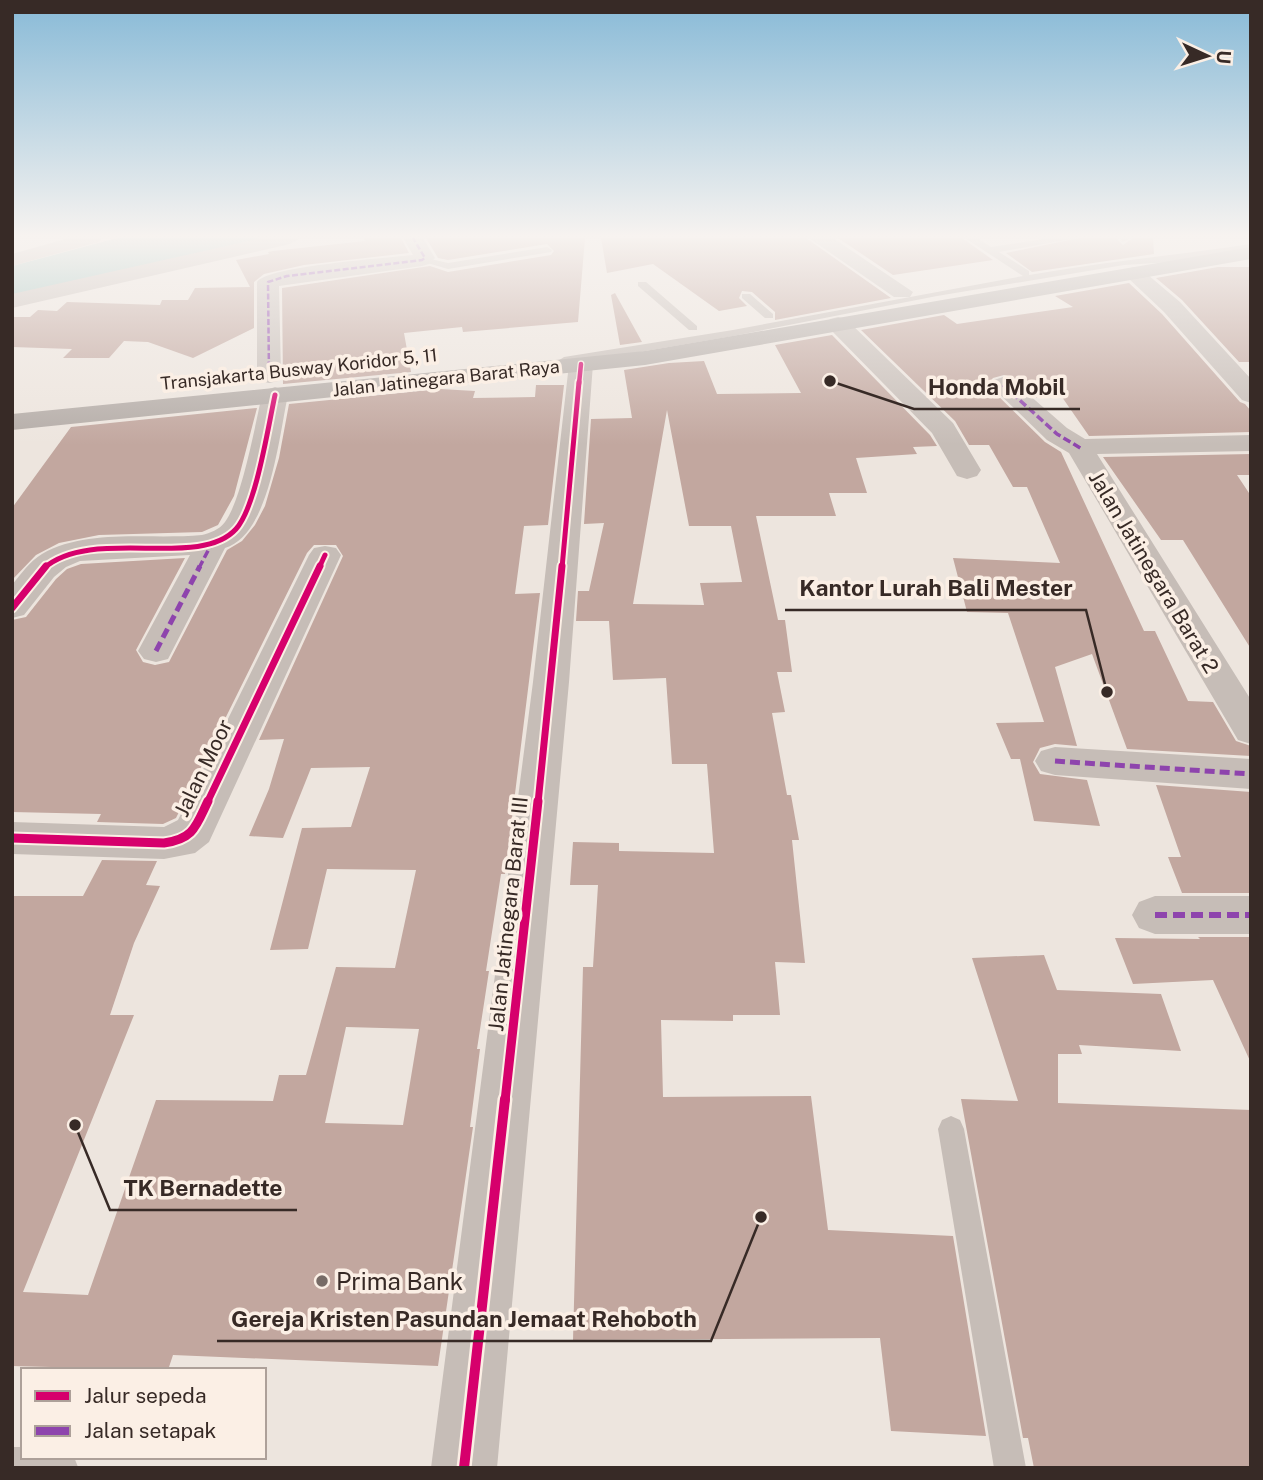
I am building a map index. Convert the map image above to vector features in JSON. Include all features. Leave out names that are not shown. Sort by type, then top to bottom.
[{"type":"main road","name":"Jalan Jatinegara Barat Raya","points":[[12,422],[693,328],[819,307]]},
{"type":"main road","name":"Jalan Jatinegara Barat Raya","points":[[12,400],[272,386],[645,358],[936,307]]},
{"type":"street","points":[[12,608],[35,578],[55,559],[87,550],[212,543],[232,534],[246,509],[272,386],[268,307]]},
{"type":"street","points":[[1172,307],[1251,394]]},
{"type":"street","points":[[838,324],[943,429],[967,470]]},
{"type":"street","name":"Jalan Jatinegara Barat III","points":[[464,1468],[551,682],[581,364]]},
{"type":"street","points":[[1003,385],[1057,434],[1082,449]]},
{"type":"street","name":"Jalan Jatinegara Barat 2","points":[[1251,443],[1090,446],[1082,449],[1090,467],[1251,731]]},
{"type":"street","points":[[156,651],[212,543]]},
{"type":"street","name":"Jalan Moor","points":[[12,838],[164,843],[180,841],[194,831],[325,555]]},
{"type":"street","points":[[1055,761],[1251,774]]},
{"type":"street","points":[[1155,915],[1251,915]]},
{"type":"lane","points":[[669,307],[693,328]]},
{"type":"lane","points":[[759,307],[769,316]]},
{"type":"lane","name":"Transjakarta Busway Koridor 5, 11","points":[[12,416],[570,360],[868,307]]},
{"type":"lane","points":[[951,1129],[1010,1468]]},
{"type":"lane","points":[[12,1463],[62,1467]]},
{"type":"building","points":[[61,307],[254,307],[254,328],[193,358],[148,342],[124,341],[109,358],[63,358],[72,349],[12,347],[12,317],[30,317],[38,310],[57,311]]},
{"type":"building","points":[[282,307],[579,307],[578,322],[463,332],[462,327],[404,333],[411,372],[283,384]]},
{"type":"building","points":[[613,307],[623,307],[642,342],[620,345]]},
{"type":"building","points":[[713,307],[741,307],[719,311]]},
{"type":"building","points":[[769,307],[843,307],[775,320],[775,312]]},
{"type":"building","points":[[1073,307],[1155,307],[1251,411],[1251,432],[1089,436],[1055,387],[1037,398],[1014,378],[1004,375],[993,378],[987,385],[1045,442],[1061,452],[1144,631],[1155,631],[1188,701],[1213,702],[1236,741],[1251,746],[1251,756],[1127,749],[1092,654],[1055,667],[1077,746],[1055,744],[1040,748],[1033,762],[1040,774],[1087,780],[1100,826],[1034,821],[1020,759],[1011,759],[996,723],[1044,722],[1008,613],[967,612],[953,558],[1060,563],[1027,487],[1013,487],[989,445],[969,445],[955,421],[861,330],[944,315],[957,324]]},
{"type":"building","points":[[1188,307],[1251,307],[1251,362],[1239,362]]},
{"type":"building","points":[[832,335],[930,435],[937,446],[913,447],[917,454],[856,458],[867,493],[829,493],[836,516],[756,516],[778,620],[785,620],[792,672],[777,672],[785,712],[772,713],[787,795],[791,795],[799,840],[792,840],[805,963],[775,962],[780,1015],[733,1015],[733,1021],[661,1020],[663,1097],[811,1096],[828,1230],[953,1236],[986,1436],[891,1431],[880,1338],[573,1340],[583,967],[593,967],[598,885],[570,885],[573,842],[619,843],[619,851],[714,853],[707,764],[672,764],[666,678],[613,680],[609,621],[576,621],[578,591],[589,591],[604,523],[584,524],[591,419],[632,418],[624,370],[669,363],[704,361],[717,394],[801,393],[775,345]],"holes":[[[667,410],[689,526],[731,526],[742,582],[700,583],[704,605],[633,604]]]},
{"type":"building","points":[[536,385],[564,385],[548,525],[524,526],[515,594],[540,593],[505,874],[501,874],[486,971],[489,971],[477,1049],[480,1049],[470,1127],[473,1127],[438,1366],[173,1355],[169,1368],[12,1366],[12,896],[83,896],[102,860],[157,861],[146,885],[160,886],[134,943],[110,1015],[134,1015],[23,1292],[88,1295],[156,1100],[273,1101],[279,1075],[306,1075],[336,967],[395,968],[416,870],[327,869],[308,949],[270,950],[302,828],[351,827],[370,767],[311,768],[283,838],[249,836],[269,789],[284,739],[259,740],[343,556],[336,545],[314,545],[307,553],[176,818],[163,824],[97,822],[101,814],[12,812],[12,620],[26,617],[67,569],[81,564],[185,558],[136,650],[143,662],[155,665],[169,662],[227,550],[242,541],[265,506],[279,458],[289,404],[440,389],[475,391],[473,398],[535,397]],"holes":[[[346,1027],[419,1029],[403,1125],[325,1123]]]},
{"type":"building","points":[[257,408],[234,496],[218,525],[202,532],[99,535],[59,543],[36,555],[12,580],[12,508],[71,427]]},
{"type":"building","points":[[1251,454],[1251,475],[1237,475],[1251,496],[1251,649],[1183,540],[1161,540],[1103,457]]},
{"type":"building","points":[[1156,785],[1251,792],[1251,893],[1182,893],[1168,857],[1181,857]]},
{"type":"building","points":[[1198,937],[1251,937],[1251,1063],[1213,980],[1133,984],[1115,938],[1200,939]]},
{"type":"building","points":[[1044,955],[1057,990],[1161,994],[1181,1051],[1079,1045],[1082,1054],[1058,1054],[1058,1103],[1251,1110],[1251,1468],[1034,1468],[1028,1438],[1023,1438],[961,1099],[1018,1101],[972,958]]},
{"type":"marked path","points":[[268,307],[269,376]]},
{"type":"marked path","points":[[1003,385],[1057,434],[1082,449]]},
{"type":"marked path","points":[[156,651],[212,543]]},
{"type":"marked path","points":[[1055,761],[1251,774]]},
{"type":"marked path","points":[[1155,915],[1251,915]]},
{"type":"cycle path","points":[[464,1468],[551,682],[581,364]]},
{"type":"cycle path","points":[[12,608],[43,570],[55,560],[73,553],[96,549],[203,545],[223,539],[236,529],[254,484],[275,395]]},
{"type":"cycle path","points":[[12,838],[164,843],[180,841],[194,831],[325,555]]},
{"type":"place","name":"Honda Mobil","points":[[830,381]]},
{"type":"place","name":"Kantor Lurah Bali Mester","points":[[1107,692]]},
{"type":"place","name":"TK Bernadette","points":[[75,1125]]},
{"type":"place","name":"Gereja Kristen Pasundan Jemaat Rehoboth","points":[[761,1217]]},
{"type":"place","name":"Prima Bank","points":[[322,1281]]}]
